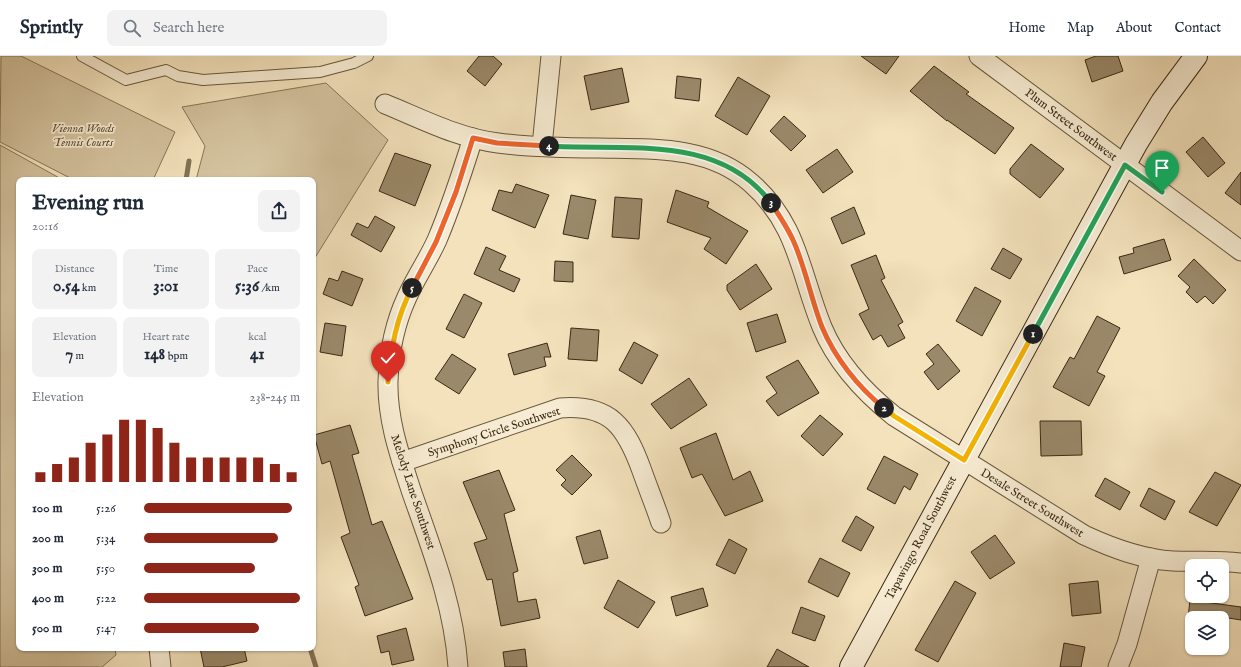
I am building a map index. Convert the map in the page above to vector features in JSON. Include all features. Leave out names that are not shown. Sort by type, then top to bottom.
[{"type":"street","points":[[542,146],[551,56]]},
{"type":"street","name":"Plum Street Southwest","points":[[979,56],[1241,251]]},
{"type":"street","name":"Tapawingo Road Southwest","points":[[851,667],[1125,165],[1162,102],[1196,56]]},
{"type":"street","name":"Desale Street Southwest","points":[[385,104],[449,131],[497,143],[684,151],[708,158],[730,168],[751,183],[767,199],[782,218],[790,234],[823,328],[836,354],[854,379],[874,400],[894,416],[1084,535],[1108,547],[1151,558],[1172,560],[1220,560],[1241,563]]},
{"type":"street","name":"Melody Lane Southwest","points":[[458,667],[454,628],[446,593],[395,442],[390,413],[388,382],[391,352],[397,323],[405,303],[436,242],[456,192],[473,138]]},
{"type":"street","name":"Symphony Circle Southwest","points":[[402,462],[560,408],[576,407],[590,409],[605,415],[618,424],[628,437],[661,523]]},
{"type":"street","points":[[1118,667],[1127,644],[1151,558]]},
{"type":"street","points":[[159,651],[161,667]]},
{"type":"lane","points":[[82,56],[126,80],[166,70],[178,76],[203,80],[320,72],[354,63],[368,56]]},
{"type":"green space","name":"Vienna Woods Tennis Courts","points":[[1,56],[21,56],[175,132],[154,177],[68,177],[0,142]]},
{"type":"green space","points":[[326,83],[388,140],[316,256],[316,177],[197,177],[205,146],[182,107]]},
{"type":"green space","points":[[0,145],[58,177],[16,177],[16,651],[115,651],[116,655],[102,667],[0,667]]},
{"type":"building","points":[[479,56],[493,56],[502,64],[485,86],[467,71]]},
{"type":"building","points":[[861,56],[899,56],[886,74]]},
{"type":"building","points":[[1096,56],[1118,56],[1123,71],[1092,82],[1085,60]]},
{"type":"building","points":[[934,66],[969,92],[966,94],[1014,128],[995,154],[947,121],[910,91]]},
{"type":"building","points":[[622,68],[629,102],[591,110],[584,76]]},
{"type":"building","points":[[677,76],[701,79],[699,101],[675,98]]},
{"type":"building","points":[[738,77],[770,96],[747,135],[715,116]]},
{"type":"building","points":[[784,116],[806,136],[791,151],[770,131]]},
{"type":"building","points":[[1203,137],[1225,163],[1208,177],[1186,152]]},
{"type":"building","points":[[1031,144],[1064,169],[1040,198],[1010,174],[1010,169]]},
{"type":"building","points":[[837,149],[853,172],[823,193],[806,170]]},
{"type":"building","points":[[395,153],[431,165],[415,206],[379,191]]},
{"type":"building","points":[[1241,172],[1241,205],[1225,193]]},
{"type":"building","points":[[516,184],[549,195],[535,228],[492,210],[499,190],[512,193]]},
{"type":"building","points":[[676,190],[709,202],[707,207],[748,231],[726,264],[704,249],[711,238],[667,222]]},
{"type":"building","points":[[571,195],[596,200],[588,239],[563,234]]},
{"type":"building","points":[[615,197],[642,199],[639,239],[612,237]]},
{"type":"building","points":[[854,207],[865,234],[842,244],[831,218]]},
{"type":"building","points":[[375,216],[395,227],[381,252],[351,235],[357,223],[368,228]]},
{"type":"building","points":[[1164,239],[1171,260],[1124,274],[1119,257],[1134,253],[1133,248]]},
{"type":"building","points":[[486,247],[506,256],[499,270],[520,279],[514,292],[474,274]]},
{"type":"building","points":[[1003,248],[1022,259],[1010,279],[991,269]]},
{"type":"building","points":[[876,255],[885,278],[881,280],[903,322],[898,325],[905,338],[888,347],[881,335],[873,340],[859,314],[869,309],[851,265]]},
{"type":"building","points":[[1194,259],[1226,290],[1213,304],[1205,296],[1197,303],[1186,292],[1190,287],[1178,276]]},
{"type":"building","points":[[555,261],[573,262],[573,282],[554,281]]},
{"type":"building","points":[[756,264],[772,289],[740,310],[727,290],[727,285]]},
{"type":"building","points":[[342,271],[363,279],[352,306],[323,294],[329,278],[338,281]]},
{"type":"building","points":[[975,287],[1001,301],[982,336],[956,321]]},
{"type":"building","points":[[464,294],[482,303],[464,338],[446,329]]},
{"type":"building","points":[[777,314],[786,342],[756,352],[747,323]]},
{"type":"building","points":[[1097,316],[1120,328],[1097,372],[1105,376],[1089,406],[1053,387],[1070,357],[1074,359]]},
{"type":"building","points":[[325,323],[346,326],[342,356],[320,352]]},
{"type":"building","points":[[571,328],[599,330],[597,361],[568,359]]},
{"type":"building","points":[[634,342],[658,355],[642,384],[619,370]]},
{"type":"building","points":[[547,343],[551,357],[544,357],[546,366],[514,375],[508,354]]},
{"type":"building","points":[[938,344],[960,371],[938,390],[924,372],[934,364],[926,354]]},
{"type":"building","points":[[452,354],[476,369],[459,394],[435,379]]},
{"type":"building","points":[[798,360],[819,393],[778,416],[766,401],[777,393],[766,377]]},
{"type":"building","points":[[689,378],[707,405],[671,429],[651,404]]},
{"type":"building","points":[[820,415],[843,434],[823,456],[801,436]]},
{"type":"building","points":[[1040,421],[1081,421],[1082,455],[1041,456]]},
{"type":"building","points":[[350,425],[359,453],[352,455],[372,525],[382,521],[413,599],[365,616],[355,587],[359,585],[341,537],[350,533],[330,461],[322,464],[316,442],[316,434]]},
{"type":"building","points":[[716,433],[733,480],[750,471],[763,501],[725,516],[702,474],[692,478],[680,448]]},
{"type":"building","points":[[572,455],[592,475],[572,495],[561,485],[566,480],[556,470]]},
{"type":"building","points":[[884,456],[918,474],[910,490],[904,486],[895,504],[867,489]]},
{"type":"building","points":[[499,470],[515,510],[504,514],[518,571],[513,573],[518,602],[536,599],[540,618],[501,626],[492,579],[487,580],[474,543],[487,539],[463,482]]},
{"type":"building","points":[[1215,472],[1241,485],[1217,526],[1189,512]]},
{"type":"building","points":[[1105,478],[1130,492],[1120,510],[1095,496]]},
{"type":"building","points":[[1149,488],[1175,501],[1165,520],[1140,506]]},
{"type":"building","points":[[856,516],[874,527],[861,551],[842,541]]},
{"type":"building","points":[[600,530],[608,558],[584,564],[576,537]]},
{"type":"building","points":[[995,535],[1015,563],[990,579],[971,552]]},
{"type":"building","points":[[729,539],[747,549],[735,574],[716,565]]},
{"type":"building","points":[[820,558],[850,573],[838,597],[808,582]]},
{"type":"building","points":[[618,580],[655,602],[638,628],[604,608]]},
{"type":"building","points":[[955,581],[976,593],[938,662],[915,650]]},
{"type":"building","points":[[1098,581],[1101,613],[1072,616],[1069,584]]},
{"type":"building","points":[[703,588],[708,606],[676,616],[671,597]]},
{"type":"building","points":[[1190,603],[1212,603],[1241,607],[1241,620],[1229,618],[1229,611],[1189,611]]},
{"type":"building","points":[[801,607],[825,616],[815,641],[792,633]]},
{"type":"building","points":[[406,628],[414,660],[392,665],[389,651],[381,653],[377,636]]},
{"type":"building","points":[[1064,643],[1085,647],[1081,667],[1060,667]]},
{"type":"building","points":[[525,649],[527,667],[505,667],[503,652]]},
{"type":"building","points":[[777,649],[809,667],[767,667]]},
{"type":"building","points":[[201,651],[245,651],[247,661],[222,667],[204,667]]},
{"type":"waterway","points":[[186,177],[189,161]]},
{"type":"waterway","points":[[311,651],[316,667]]},
{"type":"route","points":[[388,382],[391,352],[397,323],[407,296],[436,242],[456,192],[473,138],[497,143],[569,148],[663,149],[684,151],[708,158],[730,168],[751,183],[767,199],[782,218],[793,240],[823,328],[836,354],[854,379],[874,400],[894,416],[964,460],[1125,165],[1162,192]]}]
